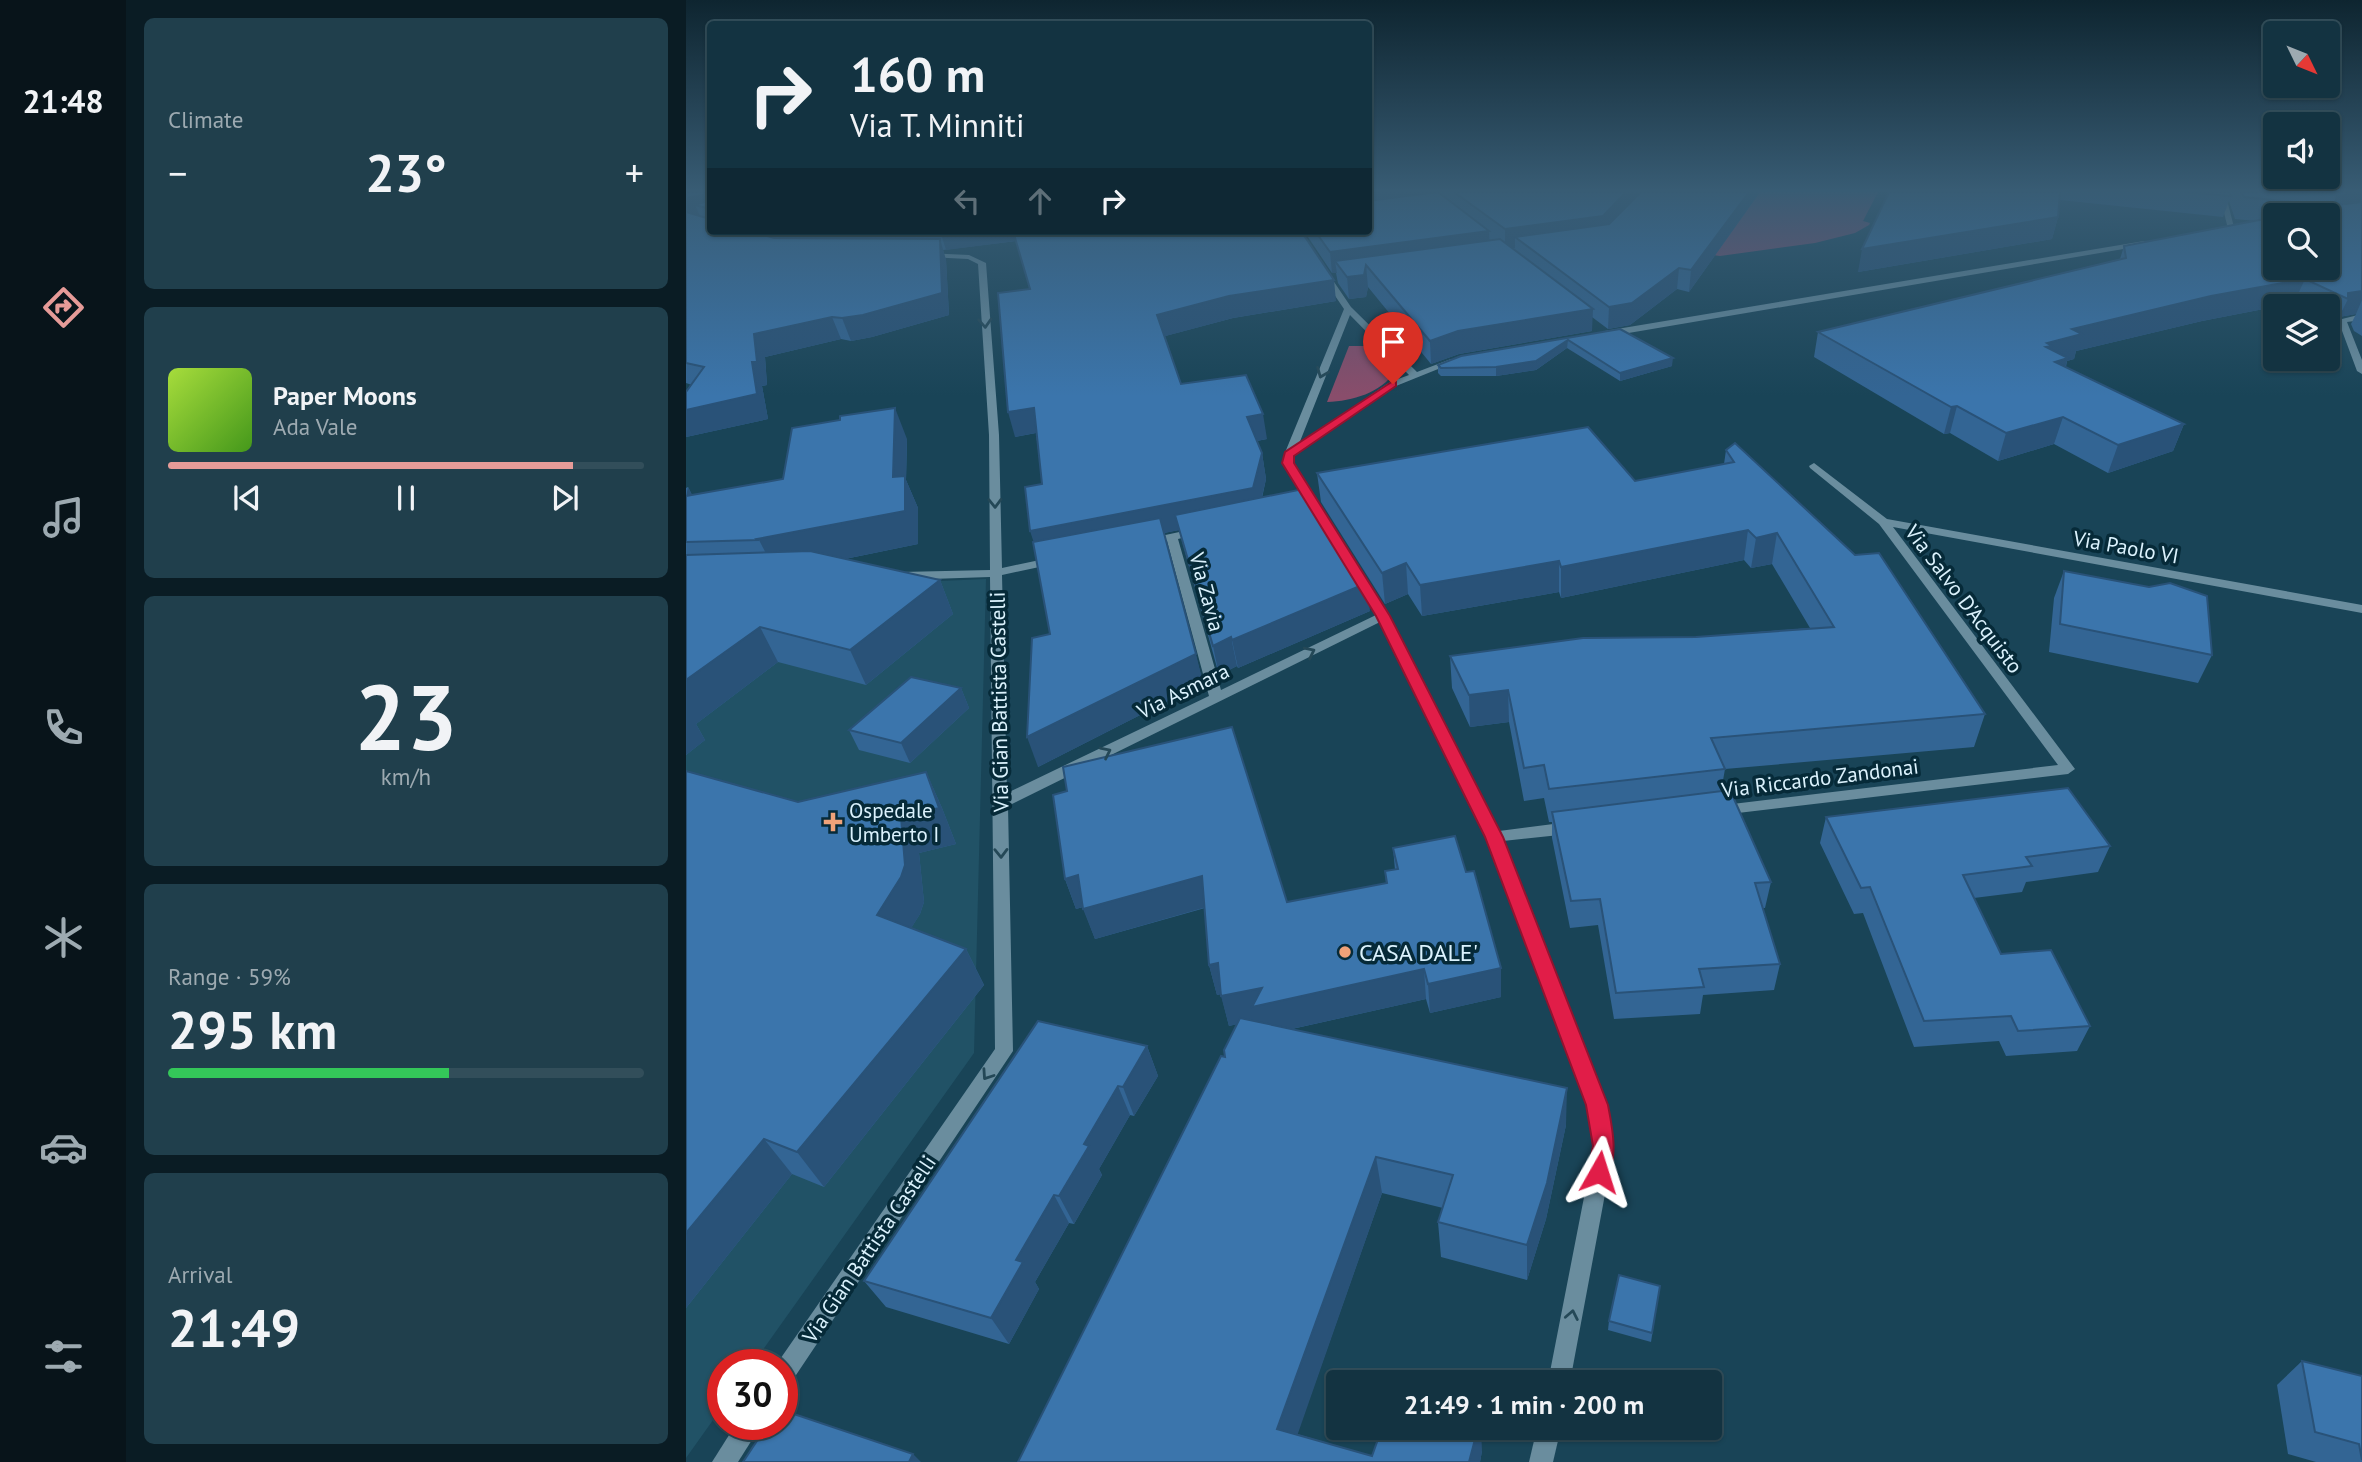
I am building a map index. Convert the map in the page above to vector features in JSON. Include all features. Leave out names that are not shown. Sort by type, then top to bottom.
[{"type":"street","name":"Via Gian Battista Castelli","points":[[798,1353],[1004,1051],[994,435],[982,263],[976,260]]},
{"type":"street","points":[[1591,336],[2048,260]]},
{"type":"street","points":[[1322,270],[1348,309],[1415,375]]},
{"type":"street","points":[[1329,279],[1342,277]]},
{"type":"street","points":[[1315,512],[1288,463],[1289,455],[1348,309]]},
{"type":"street","points":[[2362,317],[2342,320],[2362,371]]},
{"type":"street","points":[[1594,326],[1605,334]]},
{"type":"street","points":[[1289,455],[1393,384],[1459,360]]},
{"type":"street","name":"Via Salvo D'Acquisto","points":[[1814,466],[1883,522],[2068,769]]},
{"type":"street","name":"Via Paolo VI","points":[[1883,522],[2362,609]]},
{"type":"street","points":[[1131,545],[1211,529]]},
{"type":"street","name":"Via Zavia","points":[[1172,537],[1216,698]]},
{"type":"street","points":[[888,576],[997,573],[1064,559]]},
{"type":"street","points":[[1350,562],[1383,616],[1494,837],[1597,1105],[1604,1146],[1561,1370]]},
{"type":"street","name":"Via Asmara","points":[[1000,803],[1383,616]]},
{"type":"street","name":"Via Riccardo Zandonai","points":[[1699,813],[2068,769]]},
{"type":"street","points":[[1494,837],[1590,826]]},
{"type":"street","points":[[724,1462],[739,1440]]},
{"type":"street","points":[[1541,1462],[1546,1440]]},
{"type":"shaded area","points":[[1349,346],[1375,346],[1396,371],[1390,379],[1374,390],[1346,400],[1327,402]]},
{"type":"shaded area","name":"Ospedale Umberto I","points":[[986,579],[974,1053],[763,1349],[707,1349],[707,1428],[686,1458],[686,592]]},
{"type":"building","points":[[686,260],[941,260],[942,293],[863,315],[832,317],[754,334],[757,362],[752,362],[757,394],[686,410],[686,392],[704,367],[686,363]]},
{"type":"building","points":[[1022,260],[1321,260],[1334,280],[1229,296],[1157,315],[1181,384],[1246,375],[1263,414],[1247,417],[1262,453],[1253,488],[1030,531],[1025,487],[1042,484],[1034,408],[1008,412],[998,293],[1030,289]]},
{"type":"building","points":[[1528,260],[1593,309],[1458,331],[1430,341],[1366,265],[1364,275],[1347,277],[1335,261]]},
{"type":"building","points":[[1546,260],[1698,260],[1691,270],[1679,268],[1632,303],[1609,307]]},
{"type":"building","points":[[2117,260],[2263,260],[2263,280],[2299,280],[2211,296],[2072,329],[2082,334],[2047,343],[2052,346],[2046,347],[2068,358],[2055,362],[2184,424],[2118,445],[2063,417],[2006,433],[1957,406],[1951,407],[1818,332]]},
{"type":"building","points":[[2340,260],[2362,260],[2362,291],[2348,293],[2348,299],[2307,280],[2340,280]]},
{"type":"building","points":[[1620,329],[1673,358],[1620,373],[1568,340],[1536,361],[1496,367],[1441,368],[1438,365],[1461,356]]},
{"type":"building","points":[[895,408],[893,477],[905,476],[905,511],[757,539],[759,540],[686,542],[686,496],[783,479],[792,428],[840,420],[840,416]]},
{"type":"building","points":[[1588,427],[1635,481],[1734,462],[1726,450],[1735,443],[1855,555],[1879,553],[1985,714],[1711,738],[1725,769],[1549,789],[1544,765],[1524,768],[1508,690],[1469,695],[1450,656],[1583,638],[1696,637],[1834,627],[1777,533],[1756,538],[1748,530],[1561,567],[1559,561],[1420,585],[1406,563],[1382,573],[1317,473]]},
{"type":"building","points":[[1308,488],[1367,583],[1213,646],[1175,515]]},
{"type":"building","points":[[1160,518],[1196,654],[1027,737],[1032,638],[1050,634],[1033,542]]},
{"type":"building","points":[[810,551],[940,580],[850,650],[760,627],[686,680],[686,555]]},
{"type":"building","points":[[2064,571],[2149,587],[2170,583],[2207,596],[2212,655],[2060,624]]},
{"type":"building","points":[[911,677],[961,688],[901,743],[849,730]]},
{"type":"building","points":[[1232,727],[1287,902],[1387,883],[1385,871],[1398,869],[1393,848],[1455,836],[1466,872],[1474,871],[1501,968],[1428,984],[1424,969],[1252,1007],[1262,988],[1221,996],[1218,963],[1209,965],[1202,876],[1083,909],[1078,875],[1065,879],[1053,795],[1067,791],[1063,767]]},
{"type":"building","points":[[686,771],[798,802],[926,772],[939,808],[901,817],[905,865],[901,877],[877,915],[966,949],[797,1152],[764,1139],[686,1233]]},
{"type":"building","points":[[2068,788],[2110,846],[2026,857],[2032,866],[1963,875],[2001,954],[2051,950],[2090,1026],[2018,1031],[2011,1016],[1924,1021],[1870,887],[1861,888],[1826,817]]},
{"type":"building","points":[[1730,790],[1771,882],[1755,883],[1780,964],[1699,969],[1704,987],[1616,993],[1600,899],[1571,901],[1552,812]]},
{"type":"building","points":[[1240,1018],[1567,1088],[1547,1183],[1527,1245],[1438,1222],[1453,1175],[1376,1157],[1277,1429],[1372,1456],[1378,1440],[1475,1440],[1469,1462],[1018,1462],[1221,1056],[1225,1057],[1224,1050]]},
{"type":"building","points":[[1038,1021],[1147,1046],[1123,1087],[1118,1086],[1084,1144],[1089,1146],[1059,1196],[1054,1195],[1016,1260],[1023,1262],[991,1318],[864,1281]]},
{"type":"building","points":[[1619,1275],[1660,1286],[1652,1333],[1609,1321]]},
{"type":"building","points":[[2302,1361],[2362,1376],[2362,1460],[2359,1444],[2315,1432]]},
{"type":"building","points":[[798,1415],[913,1454],[909,1462],[743,1462],[757,1440],[798,1440]]},
{"type":"place","name":"Ospedale Umberto I","points":[[833,822]]},
{"type":"place","name":"CASA DALE'","points":[[1345,952]]},
{"type":"route","points":[[1393,384],[1289,455],[1288,463],[1383,616],[1494,837],[1597,1105],[1604,1146],[1599,1172]]}]
